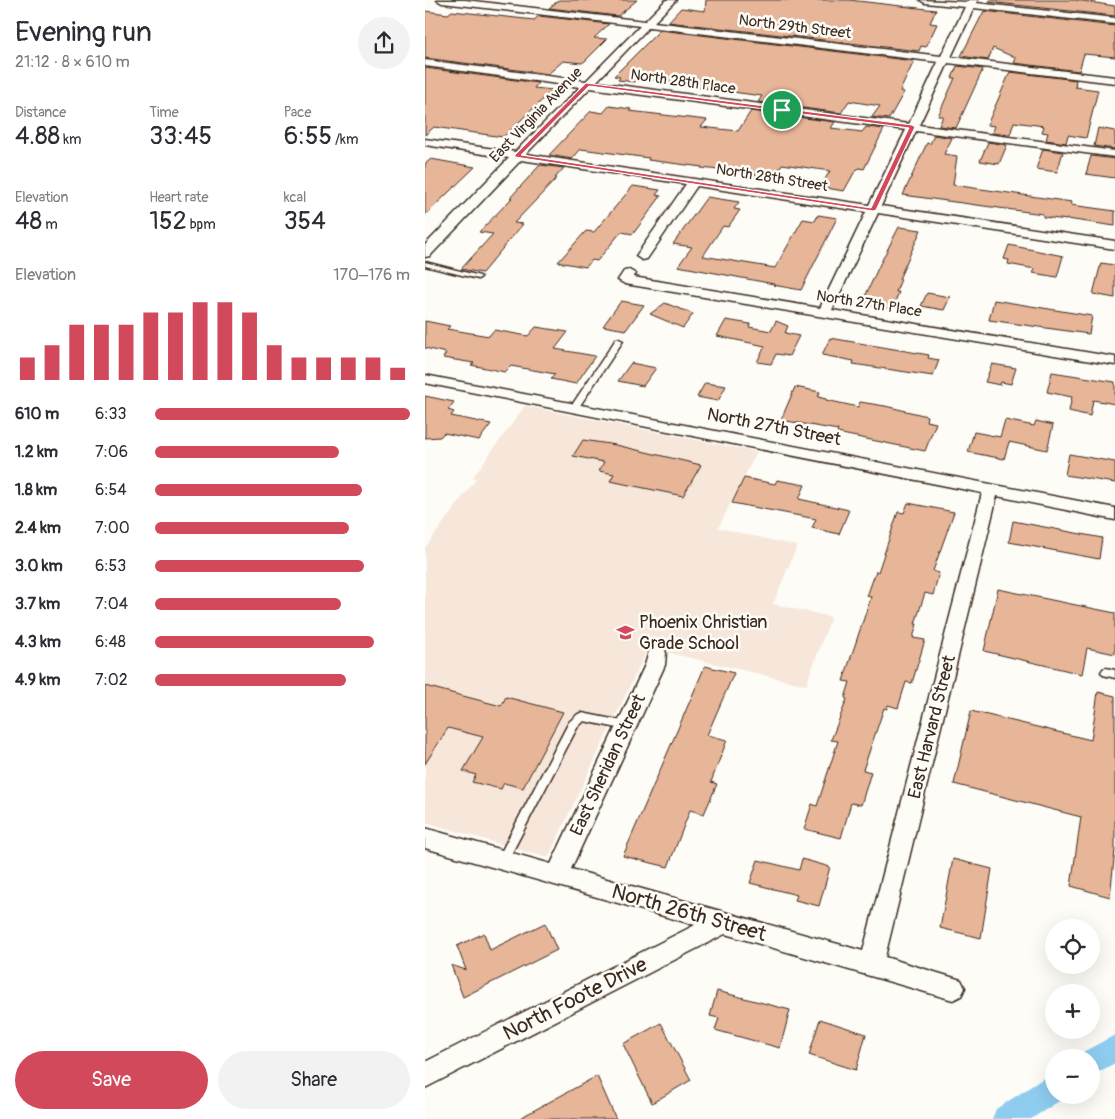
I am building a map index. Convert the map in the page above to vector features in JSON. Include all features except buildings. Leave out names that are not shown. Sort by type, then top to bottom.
[{"type":"street","name":"North 29th Street","points":[[442,0],[1115,80]]},
{"type":"street","name":"East Virginia Avenue","points":[[425,253],[587,84],[671,0]]},
{"type":"street","points":[[925,0],[972,2],[1115,21]]},
{"type":"street","points":[[823,313],[972,2]]},
{"type":"street","name":"North 28th Place","points":[[425,62],[1115,154]]},
{"type":"street","name":"North 28th Street","points":[[425,142],[1115,245]]},
{"type":"street","points":[[642,256],[693,182]]},
{"type":"street","name":"North 27th Place","points":[[629,274],[625,280],[1115,361]]},
{"type":"street","name":"North 27th Street","points":[[425,379],[1115,514]]},
{"type":"street","name":"East Harvard Street","points":[[872,964],[991,489]]},
{"type":"street","name":"East Sheridan Street","points":[[557,876],[655,665],[657,653]]},
{"type":"street","name":"North 26th Street","points":[[425,838],[953,988]]},
{"type":"street","name":"North Foote Drive","points":[[425,1075],[725,922]]},
{"type":"lane","points":[[425,264],[478,277]]},
{"type":"lane","points":[[575,408],[619,341]]},
{"type":"lane","points":[[502,860],[573,725],[582,717],[627,726]]},
{"type":"shaded area","name":"Phoenix Christian Grade School","points":[[525,406],[757,452],[718,528],[797,546],[773,604],[831,617],[806,685],[648,648],[548,858],[425,822],[425,548],[476,479],[473,477]]},
{"type":"waterway","points":[[1100,1057],[1115,1048]]},
{"type":"waterway","points":[[1006,1119],[1045,1094]]},
{"type":"place","name":"Phoenix Christian Grade School","points":[[625,632]]},
{"type":"route","points":[[587,84],[782,110],[912,127],[873,210],[517,156],[587,84]]}]
